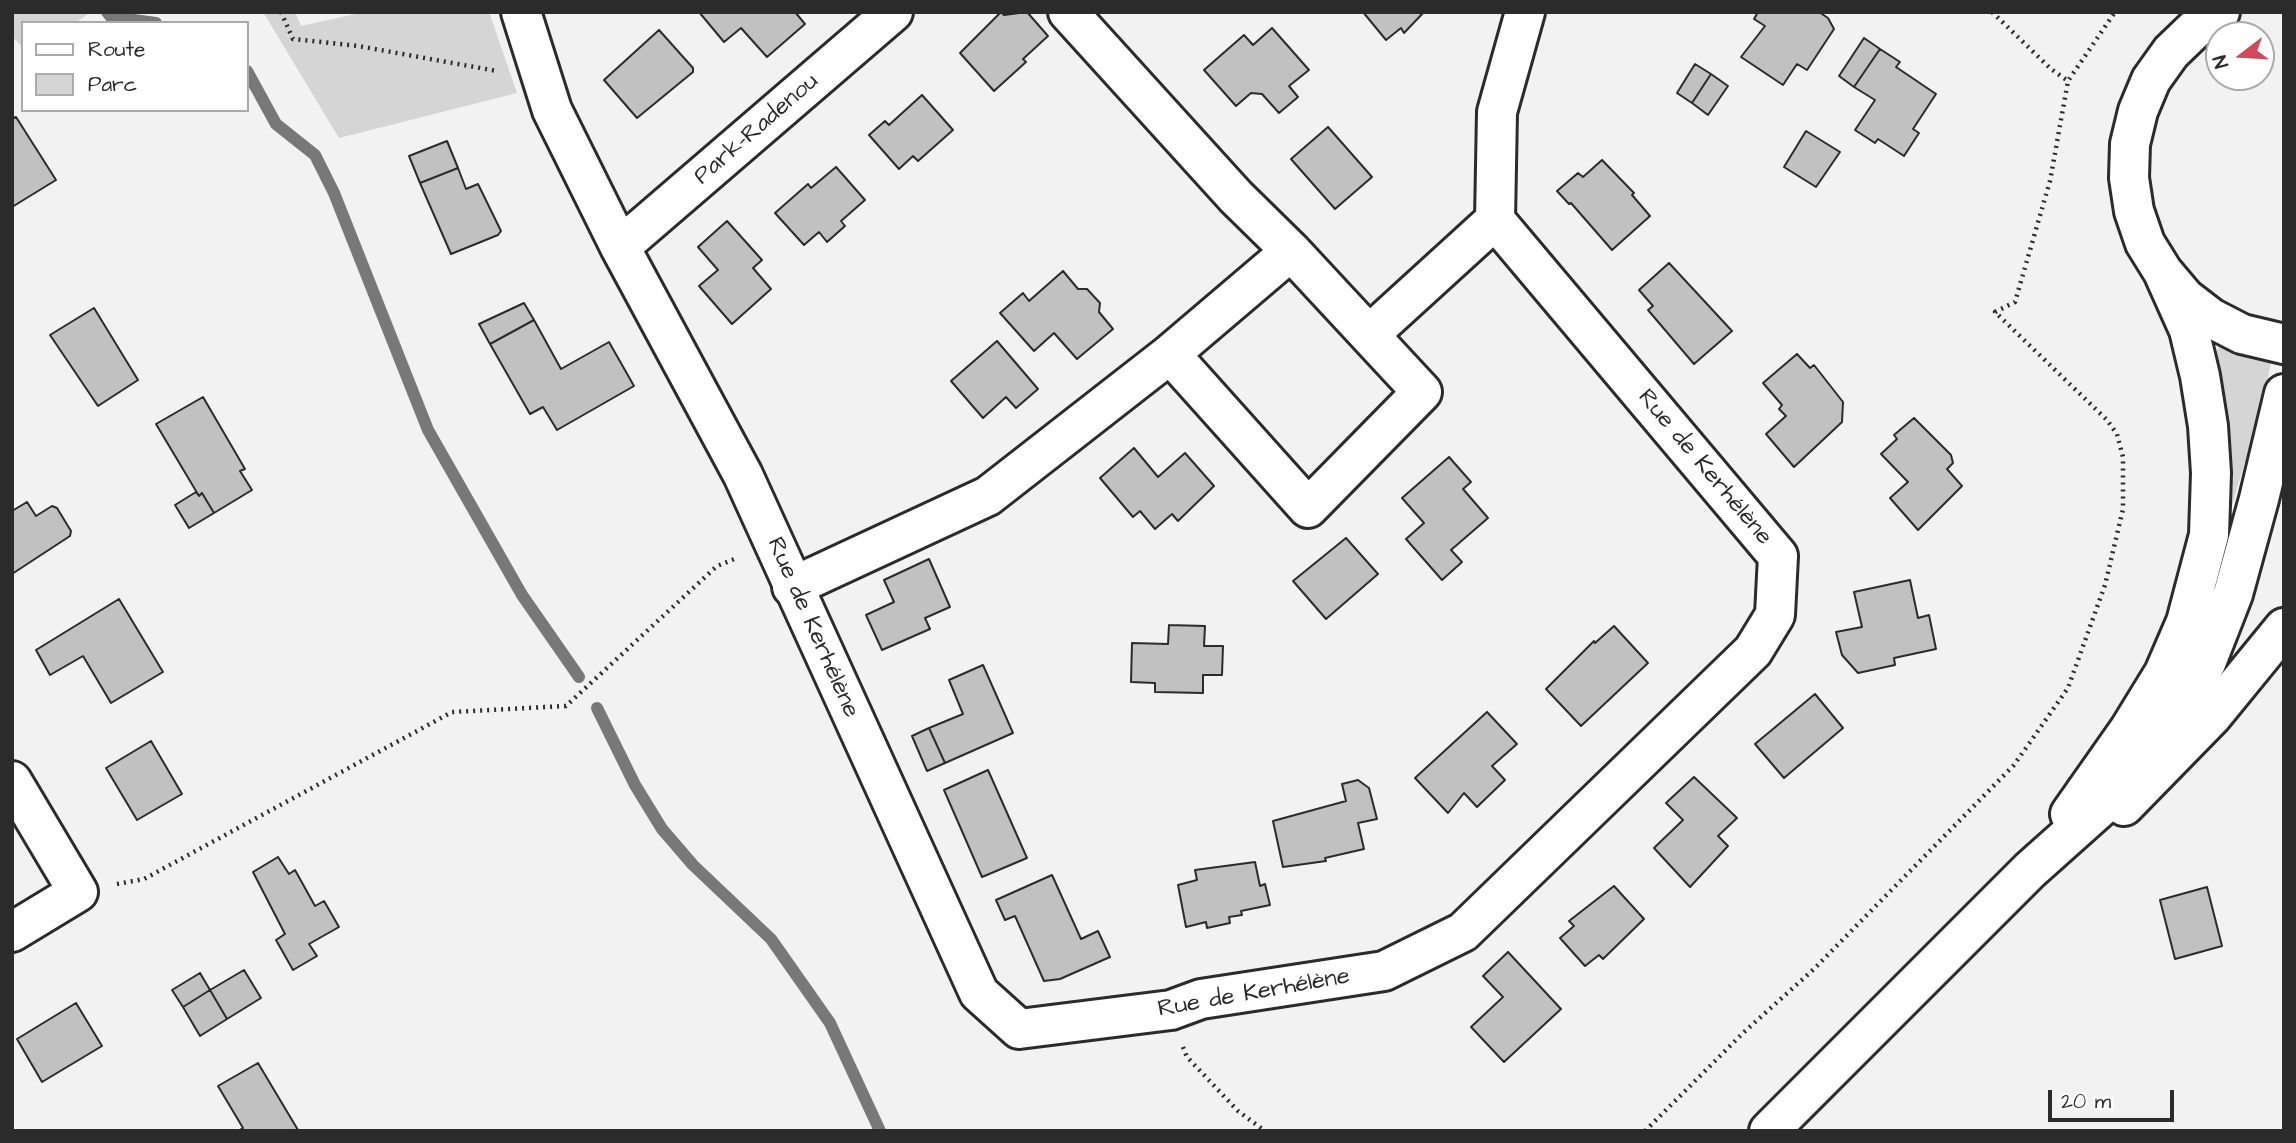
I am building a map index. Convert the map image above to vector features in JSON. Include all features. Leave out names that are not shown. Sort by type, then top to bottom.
[{"type":"street","name":"Rue de Kerhélène","points":[[521,12],[539,78],[620,247],[743,475],[979,993],[1019,1029],[1171,1010],[1202,999],[1384,971],[1463,932],[1753,651],[1774,615],[1778,556],[1495,220]]},
{"type":"street","name":"Park-Radenou","points":[[620,247],[893,12]]},
{"type":"street","points":[[1068,12],[1220,180],[1291,251],[1422,392],[1308,508],[1170,354]]},
{"type":"street","points":[[1370,334],[1495,220],[1497,112],[1525,12]]},
{"type":"street","points":[[2030,870],[2129,730],[2164,673],[2186,622],[2203,564],[2211,510],[2208,426],[2189,330],[2163,272],[2145,243],[2134,211],[2129,178],[2130,144],[2138,111],[2151,80],[2171,52],[2195,29],[2220,12]]},
{"type":"street","points":[[792,587],[988,496],[1170,354],[1291,251]]},
{"type":"street","points":[[2163,272],[2185,298],[2211,318],[2242,334],[2284,344]]},
{"type":"street","points":[[1769,1131],[2030,870],[2123,786],[2175,718],[2206,663],[2248,544],[2284,394]]},
{"type":"street","points":[[2030,870],[2121,810],[2212,716],[2284,628]]},
{"type":"street","points":[[12,781],[78,892],[12,932]]},
{"type":"path","points":[[281,12],[293,39],[358,46],[539,78]]},
{"type":"path","points":[[1992,12],[2050,69],[2068,80]]},
{"type":"path","points":[[1645,1131],[1743,1033],[1814,969],[2014,765],[2068,688],[2105,585],[2123,509],[2123,457],[2117,433],[2107,420],[1995,313],[2015,302],[2050,181],[2068,80],[2115,12]]},
{"type":"path","points":[[78,892],[144,879],[453,712],[566,706],[717,566],[772,542]]},
{"type":"path","points":[[1171,1010],[1187,1057],[1238,1111],[1265,1131]]},
{"type":"green space","points":[[12,12],[91,12],[78,21],[21,21],[21,46],[12,36]]},
{"type":"green space","points":[[263,12],[295,12],[301,26],[365,12],[489,12],[517,93],[339,138]]},
{"type":"green space","points":[[2219,344],[2236,346],[2272,358],[2263,400],[2223,536],[2215,360]]},
{"type":"building","points":[[699,12],[795,12],[805,24],[767,57],[741,28],[724,42]]},
{"type":"building","points":[[1001,12],[1004,15],[1027,12],[1048,36],[1023,59],[1026,62],[994,91],[960,53]]},
{"type":"building","points":[[1363,12],[1424,12],[1404,33],[1401,28],[1386,40]]},
{"type":"building","points":[[1758,12],[1819,12],[1828,18],[1834,29],[1807,70],[1797,64],[1783,85],[1741,57],[1765,26],[1754,19]]},
{"type":"building","points":[[1272,28],[1309,70],[1289,86],[1298,97],[1279,113],[1262,94],[1251,93],[1236,106],[1204,70],[1244,35],[1253,45]]},
{"type":"building","points":[[659,30],[693,68],[693,72],[637,118],[604,80]]},
{"type":"building","points":[[1864,38],[1880,49],[1854,87],[1839,76]]},
{"type":"building","points":[[1880,49],[1900,62],[1896,67],[1936,94],[1913,129],[1919,133],[1904,156],[1878,139],[1875,143],[1855,130],[1875,100],[1854,87]]},
{"type":"building","points":[[1695,64],[1711,74],[1692,103],[1677,93]]},
{"type":"building","points":[[1711,74],[1728,86],[1708,115],[1692,103]]},
{"type":"building","points":[[922,95],[953,130],[918,161],[913,156],[899,169],[869,135],[885,121],[889,125]]},
{"type":"building","points":[[16,117],[56,180],[12,207],[12,119]]},
{"type":"building","points":[[1328,127],[1372,177],[1335,209],[1291,159]]},
{"type":"building","points":[[1806,131],[1840,152],[1816,187],[1784,167]]},
{"type":"building","points":[[447,141],[458,168],[420,183],[409,156]]},
{"type":"building","points":[[1602,160],[1634,193],[1632,195],[1650,216],[1612,250],[1557,191],[1578,173],[1583,177]]},
{"type":"building","points":[[836,167],[865,200],[841,221],[845,226],[827,242],[819,232],[804,245],[775,213],[808,184],[811,188]]},
{"type":"building","points":[[458,168],[466,189],[478,184],[501,231],[498,235],[451,254],[420,183]]},
{"type":"building","points":[[727,221],[762,260],[753,268],[771,289],[732,324],[699,286],[718,270],[698,247]]},
{"type":"building","points":[[1669,263],[1732,331],[1694,364],[1648,310],[1653,306],[1639,290]]},
{"type":"building","points":[[1063,271],[1078,289],[1087,289],[1100,303],[1099,312],[1113,329],[1077,359],[1054,333],[1034,351],[1000,313],[1023,293],[1029,301]]},
{"type":"building","points":[[524,303],[534,320],[490,344],[479,324]]},
{"type":"building","points":[[94,308],[138,380],[98,406],[50,335]]},
{"type":"building","points":[[534,320],[561,369],[609,342],[634,386],[557,430],[543,407],[530,414],[490,344]]},
{"type":"building","points":[[997,341],[1038,389],[1016,408],[1006,397],[983,418],[951,381]]},
{"type":"building","points":[[1797,354],[1810,368],[1814,365],[1843,402],[1842,422],[1794,467],[1766,434],[1786,416],[1779,409],[1782,405],[1763,383]]},
{"type":"building","points":[[203,397],[245,469],[240,471],[252,490],[214,513],[202,493],[199,496],[156,424]]},
{"type":"building","points":[[1914,418],[1951,455],[1953,463],[1947,469],[1962,486],[1918,530],[1890,498],[1908,482],[1881,454],[1897,439],[1894,435]]},
{"type":"building","points":[[1134,448],[1158,477],[1185,453],[1214,486],[1178,521],[1172,514],[1155,529],[1140,511],[1133,517],[1100,478]]},
{"type":"building","points":[[1449,457],[1471,482],[1463,489],[1488,518],[1451,550],[1462,562],[1442,580],[1406,539],[1424,523],[1402,498]]},
{"type":"building","points":[[196,492],[199,496],[202,493],[214,513],[189,528],[175,505]]},
{"type":"building","points":[[27,502],[36,516],[52,506],[57,508],[71,531],[70,536],[12,574],[12,511]]},
{"type":"building","points":[[1346,538],[1378,574],[1326,619],[1293,581]]},
{"type":"building","points":[[929,559],[950,607],[925,618],[930,629],[882,650],[866,615],[894,602],[884,580]]},
{"type":"building","points":[[1910,580],[1918,618],[1929,615],[1936,649],[1894,658],[1895,665],[1858,673],[1842,655],[1836,632],[1862,627],[1854,592]]},
{"type":"building","points":[[119,599],[163,672],[111,703],[83,656],[50,675],[36,650]]},
{"type":"building","points":[[1169,625],[1205,626],[1204,646],[1223,646],[1222,675],[1203,675],[1203,693],[1155,692],[1155,683],[1131,682],[1132,643],[1168,644]]},
{"type":"building","points":[[1614,626],[1648,663],[1581,726],[1546,689],[1594,641],[1595,643]]},
{"type":"building","points":[[983,665],[1013,733],[945,763],[929,728],[963,714],[949,680]]},
{"type":"building","points":[[1815,694],[1843,728],[1784,778],[1755,744]]},
{"type":"building","points":[[1487,712],[1517,744],[1492,766],[1505,780],[1477,807],[1464,793],[1448,813],[1415,778]]},
{"type":"building","points":[[929,728],[945,763],[927,771],[912,736]]},
{"type":"building","points":[[151,741],[182,794],[137,820],[106,768]]},
{"type":"building","points":[[988,770],[1027,858],[982,877],[944,790]]},
{"type":"building","points":[[1694,777],[1737,818],[1718,836],[1728,846],[1690,887],[1654,848],[1683,820],[1666,803]]},
{"type":"building","points":[[1358,780],[1369,788],[1377,819],[1358,823],[1364,849],[1325,858],[1326,861],[1283,867],[1273,821],[1346,801],[1342,784]]},
{"type":"building","points":[[278,857],[289,874],[295,870],[315,906],[324,901],[339,927],[309,944],[317,956],[293,970],[276,940],[285,934],[253,872]]},
{"type":"building","points":[[1255,862],[1260,886],[1265,884],[1270,905],[1241,911],[1242,915],[1229,917],[1230,923],[1207,928],[1206,922],[1186,927],[1178,885],[1197,880],[1195,870]]},
{"type":"building","points":[[1052,875],[1081,939],[1098,931],[1110,957],[1060,979],[1044,981],[1015,916],[1005,920],[996,900]]},
{"type":"building","points":[[1614,886],[1644,919],[1603,959],[1599,955],[1585,966],[1560,938],[1574,926],[1569,921]]},
{"type":"building","points":[[2207,887],[2222,946],[2175,959],[2160,900]]},
{"type":"building","points":[[1508,952],[1561,1009],[1504,1062],[1471,1027],[1503,997],[1483,976]]},
{"type":"building","points":[[244,970],[261,998],[227,1019],[210,990]]},
{"type":"building","points":[[200,973],[210,990],[183,1007],[172,990]]},
{"type":"building","points":[[210,990],[227,1019],[200,1036],[183,1007]]},
{"type":"building","points":[[76,1003],[102,1046],[42,1082],[17,1039]]},
{"type":"building","points":[[258,1063],[297,1131],[238,1131],[243,1128],[218,1086]]},
{"type":"waterway","points":[[107,12],[111,17],[141,21]]},
{"type":"waterway","points":[[248,73],[276,124],[315,155],[334,193],[428,430],[522,595],[579,677]]},
{"type":"waterway","points":[[597,708],[635,785],[662,829],[693,865],[771,939],[830,1023],[880,1131]]}]
